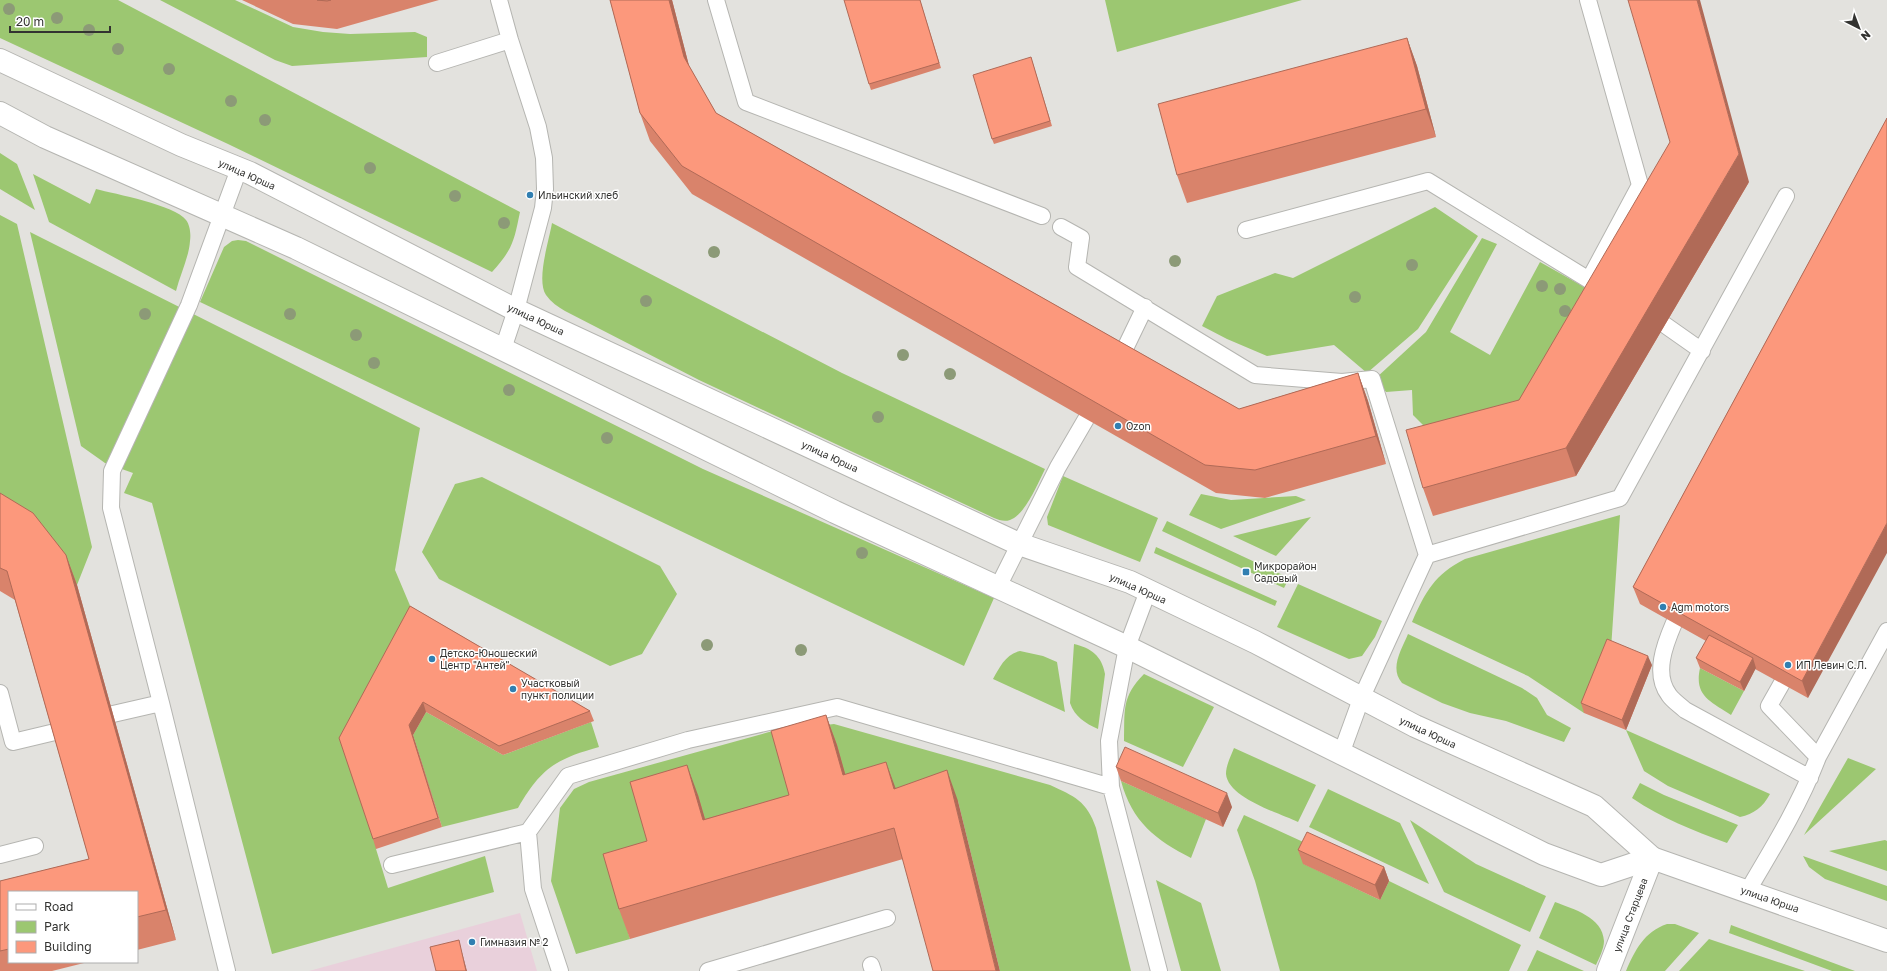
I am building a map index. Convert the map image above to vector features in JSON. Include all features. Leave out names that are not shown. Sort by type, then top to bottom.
[{"type":"street","name":"улица Юрша","points":[[0,60],[181,145],[239,169],[516,310],[1019,544],[1130,582],[1255,642],[1415,726],[1594,806],[1652,858],[1887,941]]},
{"type":"street","points":[[0,113],[45,137],[296,248],[503,348],[835,512],[1127,647],[1544,854],[1601,874],[1652,858]]},
{"type":"street","name":"улица Старцева","points":[[1608,971],[1652,858]]},
{"type":"lane","points":[[499,0],[510,40],[538,127],[544,158],[545,181],[543,208],[516,310],[503,348]]},
{"type":"lane","points":[[716,0],[746,102],[1042,216]]},
{"type":"lane","points":[[1588,0],[1640,185],[1589,280]]},
{"type":"lane","points":[[437,63],[510,40]]},
{"type":"lane","points":[[227,971],[111,508],[112,471],[189,305],[239,169]]},
{"type":"lane","points":[[1246,230],[1428,180],[1608,293]]},
{"type":"lane","points":[[1427,554],[1620,498],[1786,196]]},
{"type":"lane","points":[[1061,227],[1081,238],[1077,267],[1255,374],[1342,382],[1372,379],[1427,554],[1361,699],[1341,754]]},
{"type":"lane","points":[[1118,363],[1145,307]]},
{"type":"lane","points":[[1665,326],[1702,351]]},
{"type":"lane","points":[[998,587],[1058,467],[1086,419]]},
{"type":"lane","points":[[1148,591],[1127,647],[1109,741],[1111,787],[1159,971]]},
{"type":"lane","points":[[1674,623],[1665,645],[1662,664],[1662,679],[1669,695],[1686,710],[1810,778]]},
{"type":"lane","points":[[1747,892],[1778,839],[1810,778],[1818,757],[1887,631]]},
{"type":"lane","points":[[1782,683],[1769,706],[1818,757]]},
{"type":"lane","points":[[0,693],[13,742],[55,732]]},
{"type":"lane","points":[[113,714],[161,703]]},
{"type":"lane","points":[[560,971],[533,889],[528,832],[568,776],[688,740],[837,707],[1111,787]]},
{"type":"lane","points":[[392,865],[528,832]]},
{"type":"lane","points":[[0,855],[35,846]]},
{"type":"lane","points":[[708,971],[887,918]]},
{"type":"shaded area","name":"Гимназия № 2","points":[[520,913],[537,971],[309,971]]},
{"type":"green space","points":[[0,0],[118,0],[520,212],[514,238],[509,251],[492,272],[228,144],[0,38]]},
{"type":"green space","points":[[160,0],[235,0],[293,27],[323,32],[350,34],[415,32],[427,37],[427,57],[292,66],[275,60]]},
{"type":"green space","points":[[1105,0],[1302,0],[1117,52]]},
{"type":"green space","points":[[0,153],[17,164],[35,210],[0,189]]},
{"type":"green space","points":[[33,174],[90,204],[96,189],[158,205],[180,215],[188,224],[190,238],[188,253],[176,291],[49,222]]},
{"type":"green space","points":[[1435,207],[1478,236],[1418,329],[1367,373],[1334,345],[1267,356],[1227,339],[1202,326],[1217,296],[1275,273],[1293,278]]},
{"type":"green space","points":[[0,215],[17,224],[92,547],[77,585],[0,517]]},
{"type":"green space","points":[[552,223],[842,373],[1045,469],[1026,505],[1016,517],[1008,521],[994,518],[699,380],[565,311],[550,300],[543,288],[543,270]]},
{"type":"green space","points":[[30,232],[420,428],[395,570],[414,615],[376,849],[388,888],[485,856],[494,892],[272,954],[152,503],[124,493],[133,473],[105,463],[81,446]]},
{"type":"green space","points":[[1482,238],[1497,244],[1450,332],[1490,355],[1540,262],[1595,293],[1535,406],[1432,434],[1413,415],[1412,390],[1386,392],[1376,378],[1426,332]]},
{"type":"green space","points":[[232,241],[246,241],[703,469],[994,598],[964,666],[200,302],[224,247]]},
{"type":"green space","points":[[1063,476],[1158,518],[1140,562],[1048,525],[1047,517]]},
{"type":"green space","points":[[482,477],[660,566],[677,594],[642,654],[610,666],[439,579],[422,552],[455,484]]},
{"type":"green space","points":[[1201,494],[1231,500],[1296,496],[1306,500],[1221,529],[1189,515]]},
{"type":"green space","points":[[1620,515],[1611,649],[1584,713],[1528,676],[1412,622],[1432,585],[1446,571],[1465,559]]},
{"type":"green space","points":[[1311,517],[1276,556],[1233,536]]},
{"type":"green space","points":[[1167,521],[1289,578],[1284,588],[1162,531]]},
{"type":"green space","points":[[1156,547],[1277,601],[1275,606],[1154,553]]},
{"type":"green space","points":[[1298,584],[1382,621],[1375,637],[1362,656],[1349,659],[1277,627]]},
{"type":"green space","points":[[1408,634],[1522,688],[1537,698],[1547,715],[1571,728],[1564,742],[1506,721],[1470,713],[1442,703],[1402,683],[1398,677],[1397,665],[1400,652]]},
{"type":"green space","points":[[1074,644],[1086,648],[1095,654],[1104,668],[1105,674],[1098,729],[1081,719],[1070,703]]},
{"type":"green space","points":[[1020,651],[1043,656],[1057,662],[1065,712],[993,679],[1007,658],[1010,655]]},
{"type":"green space","points":[[1700,668],[1744,691],[1731,715],[1705,697],[1699,685]]},
{"type":"green space","points":[[1144,674],[1214,707],[1183,767],[1124,741],[1125,713],[1128,697],[1131,690]]},
{"type":"green space","points":[[426,712],[503,755],[591,722],[599,747],[571,756],[551,767],[534,783],[518,808],[442,827],[413,735]]},
{"type":"green space","points":[[834,724],[1050,785],[1079,800],[1088,811],[1096,828],[1131,971],[1000,971],[958,801],[800,825],[614,884],[630,939],[576,954],[551,881],[560,808],[574,789],[589,782],[769,732]]},
{"type":"green space","points":[[1626,730],[1770,794],[1758,809],[1750,814],[1740,817],[1668,786],[1644,771]]},
{"type":"green space","points":[[1234,748],[1316,785],[1298,822],[1256,804],[1235,790],[1229,783],[1226,774]]},
{"type":"green space","points":[[1848,758],[1876,769],[1804,835]]},
{"type":"green space","points":[[1121,781],[1206,819],[1191,858],[1156,837],[1147,828],[1132,808]]},
{"type":"green space","points":[[1640,783],[1664,795],[1738,825],[1727,843],[1690,829],[1666,818],[1632,798]]},
{"type":"green space","points":[[1328,789],[1400,823],[1429,884],[1309,827]]},
{"type":"green space","points":[[1244,815],[1312,846],[1304,864],[1380,900],[1389,881],[1521,945],[1509,971],[1280,971],[1255,881],[1237,830]]},
{"type":"green space","points":[[1410,820],[1476,864],[1546,896],[1530,932],[1444,892]]},
{"type":"green space","points":[[1885,840],[1887,841],[1887,871],[1829,851]]},
{"type":"green space","points":[[1803,856],[1887,886],[1887,901],[1825,879],[1809,867]]},
{"type":"green space","points":[[1156,880],[1201,903],[1221,971],[1181,971]]},
{"type":"green space","points":[[1555,902],[1586,915],[1598,926],[1602,933],[1604,944],[1596,965],[1539,938]]},
{"type":"green space","points":[[1667,924],[1675,924],[1699,933],[1665,971],[1626,971],[1637,949],[1646,937],[1659,927]]},
{"type":"green space","points":[[1731,925],[1855,971],[1832,971],[1729,933]]},
{"type":"green space","points":[[1709,939],[1805,971],[1679,971]]},
{"type":"green space","points":[[1537,950],[1584,971],[1527,971]]},
{"type":"building","points":[[610,0],[669,0],[684,57],[716,113],[1239,409],[1358,373],[1376,436],[1255,470],[1205,465],[682,166],[640,113]]},
{"type":"building","points":[[844,0],[920,0],[939,63],[869,84]]},
{"type":"building","points":[[1628,0],[1697,0],[1739,154],[1566,448],[1423,488],[1406,430],[1519,400],[1670,142]]},
{"type":"building","points":[[1407,38],[1426,109],[1177,175],[1158,104]]},
{"type":"building","points":[[1031,57],[1050,121],[992,139],[973,75]]},
{"type":"building","points":[[1887,118],[1887,523],[1802,681],[1633,587]]},
{"type":"building","points":[[0,493],[33,513],[66,555],[166,910],[138,917],[138,891],[8,891],[8,949],[0,951],[0,881],[89,859],[7,571],[0,568]]},
{"type":"building","points":[[410,606],[590,711],[499,746],[423,702],[409,725],[438,818],[373,839],[339,738]]},
{"type":"building","points":[[1709,635],[1753,658],[1740,682],[1696,658]]},
{"type":"building","points":[[1607,639],[1648,656],[1622,720],[1581,703]]},
{"type":"building","points":[[826,715],[843,775],[886,762],[894,789],[947,770],[996,971],[933,971],[894,828],[619,909],[603,854],[647,841],[630,782],[687,765],[703,820],[789,795],[771,731]]},
{"type":"building","points":[[1125,747],[1227,793],[1218,813],[1116,767]]},
{"type":"building","points":[[1307,832],[1384,867],[1375,885],[1298,850]]},
{"type":"building","points":[[459,940],[466,971],[436,971],[430,947]]},
{"type":"place","name":"Ильинский хлеб","points":[[530,195]]},
{"type":"place","name":"Ozon","points":[[1118,426]]},
{"type":"place","name":"Микрорайон Садовый","points":[[1246,572]]},
{"type":"place","name":"Agm motors","points":[[1663,607]]},
{"type":"place","name":"Детско-Юношеский Центр \"Антей\"","points":[[432,659]]},
{"type":"place","name":"ИП Левин С.Л.","points":[[1788,665]]},
{"type":"place","name":"Участковый пункт полиции","points":[[513,689]]},
{"type":"place","name":"Гимназия № 2","points":[[472,942]]}]
